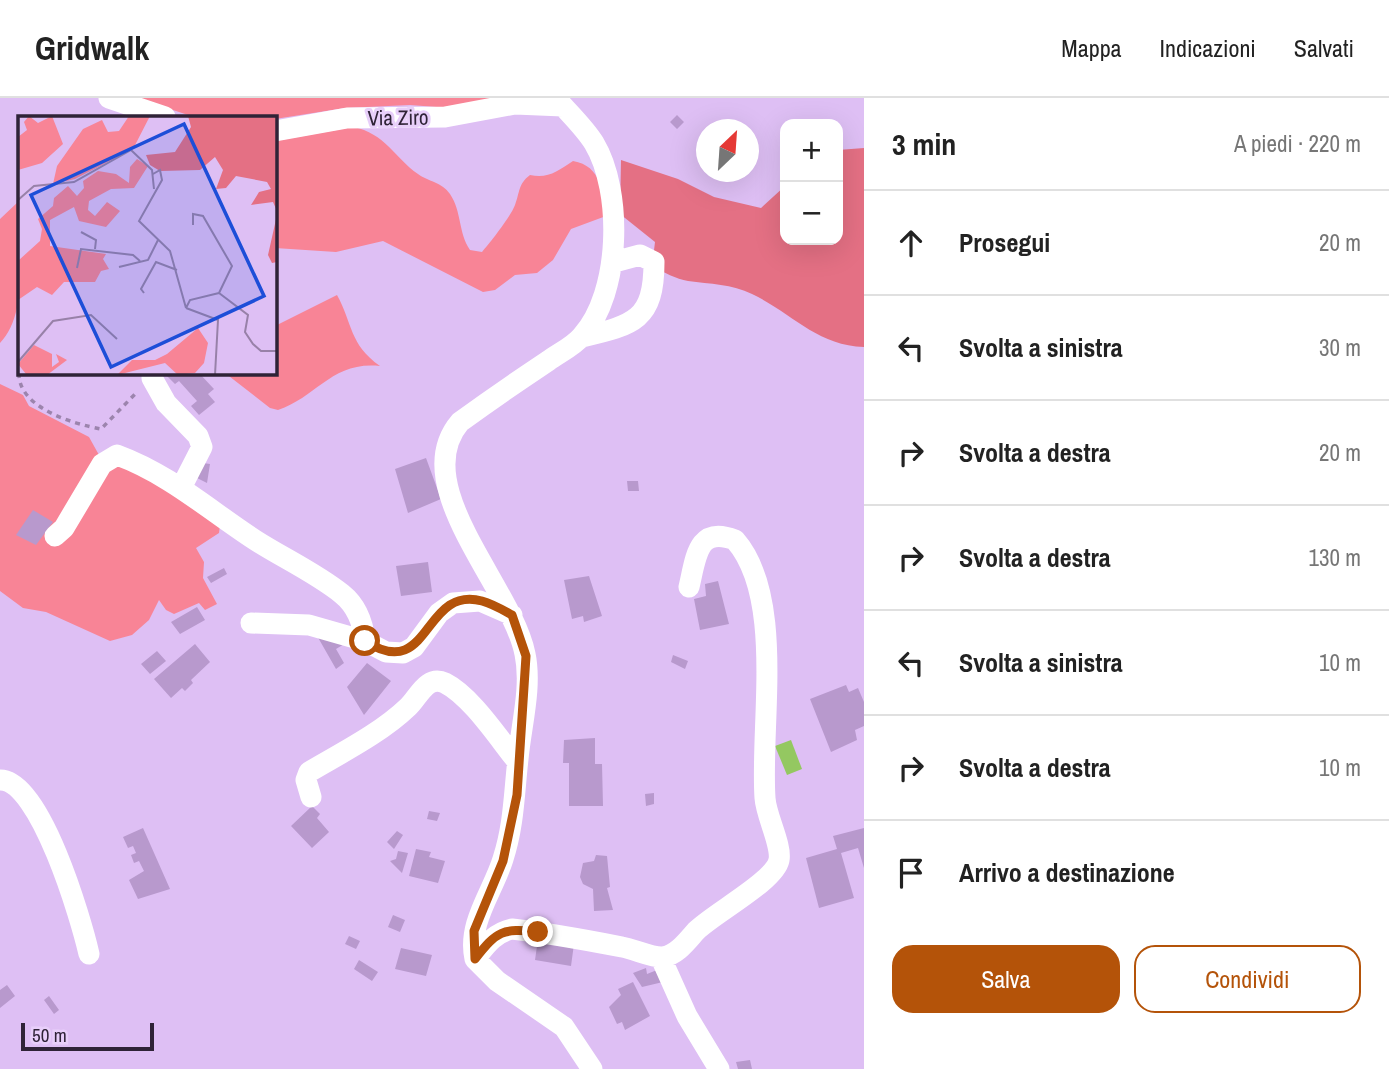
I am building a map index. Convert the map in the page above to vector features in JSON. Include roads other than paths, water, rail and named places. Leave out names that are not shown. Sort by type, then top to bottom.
[{"type":"street","points":[[109,98],[163,116]]},
{"type":"street","name":"Via Ziro","points":[[276,131],[347,118],[445,117],[515,104],[563,106],[595,144],[601,161],[609,194],[614,262]]},
{"type":"street","points":[[582,337],[605,294],[614,262],[640,255],[654,262],[654,293],[643,312],[618,329],[582,337],[460,422],[448,436],[444,471],[456,512],[512,615],[526,656],[512,830],[503,861],[474,931],[475,959],[497,981],[564,1027],[592,1069]]},
{"type":"street","points":[[152,378],[166,403],[198,436],[202,447],[181,488]]},
{"type":"street","points":[[55,536],[76,509],[102,464],[117,455],[134,461],[181,488],[343,595],[358,612],[365,641]]},
{"type":"street","points":[[475,959],[501,931],[512,929],[623,947],[661,958],[675,952],[709,919],[773,873],[779,860],[765,800],[765,633],[762,599],[755,569],[735,540],[721,534],[713,535],[705,539],[697,554],[689,587]]},
{"type":"street","points":[[480,600],[493,580]]},
{"type":"street","points":[[251,622],[309,625],[365,641],[386,652],[403,653],[414,647],[446,607],[453,603],[480,600],[512,615]]},
{"type":"street","points":[[311,797],[306,780],[309,772],[391,720],[408,707],[428,684],[436,681],[444,682],[466,700],[517,761]]},
{"type":"street","points":[[0,780],[8,779],[19,787],[53,845],[75,898],[89,954]]},
{"type":"street","points":[[661,958],[687,1016],[719,1069]]}]
